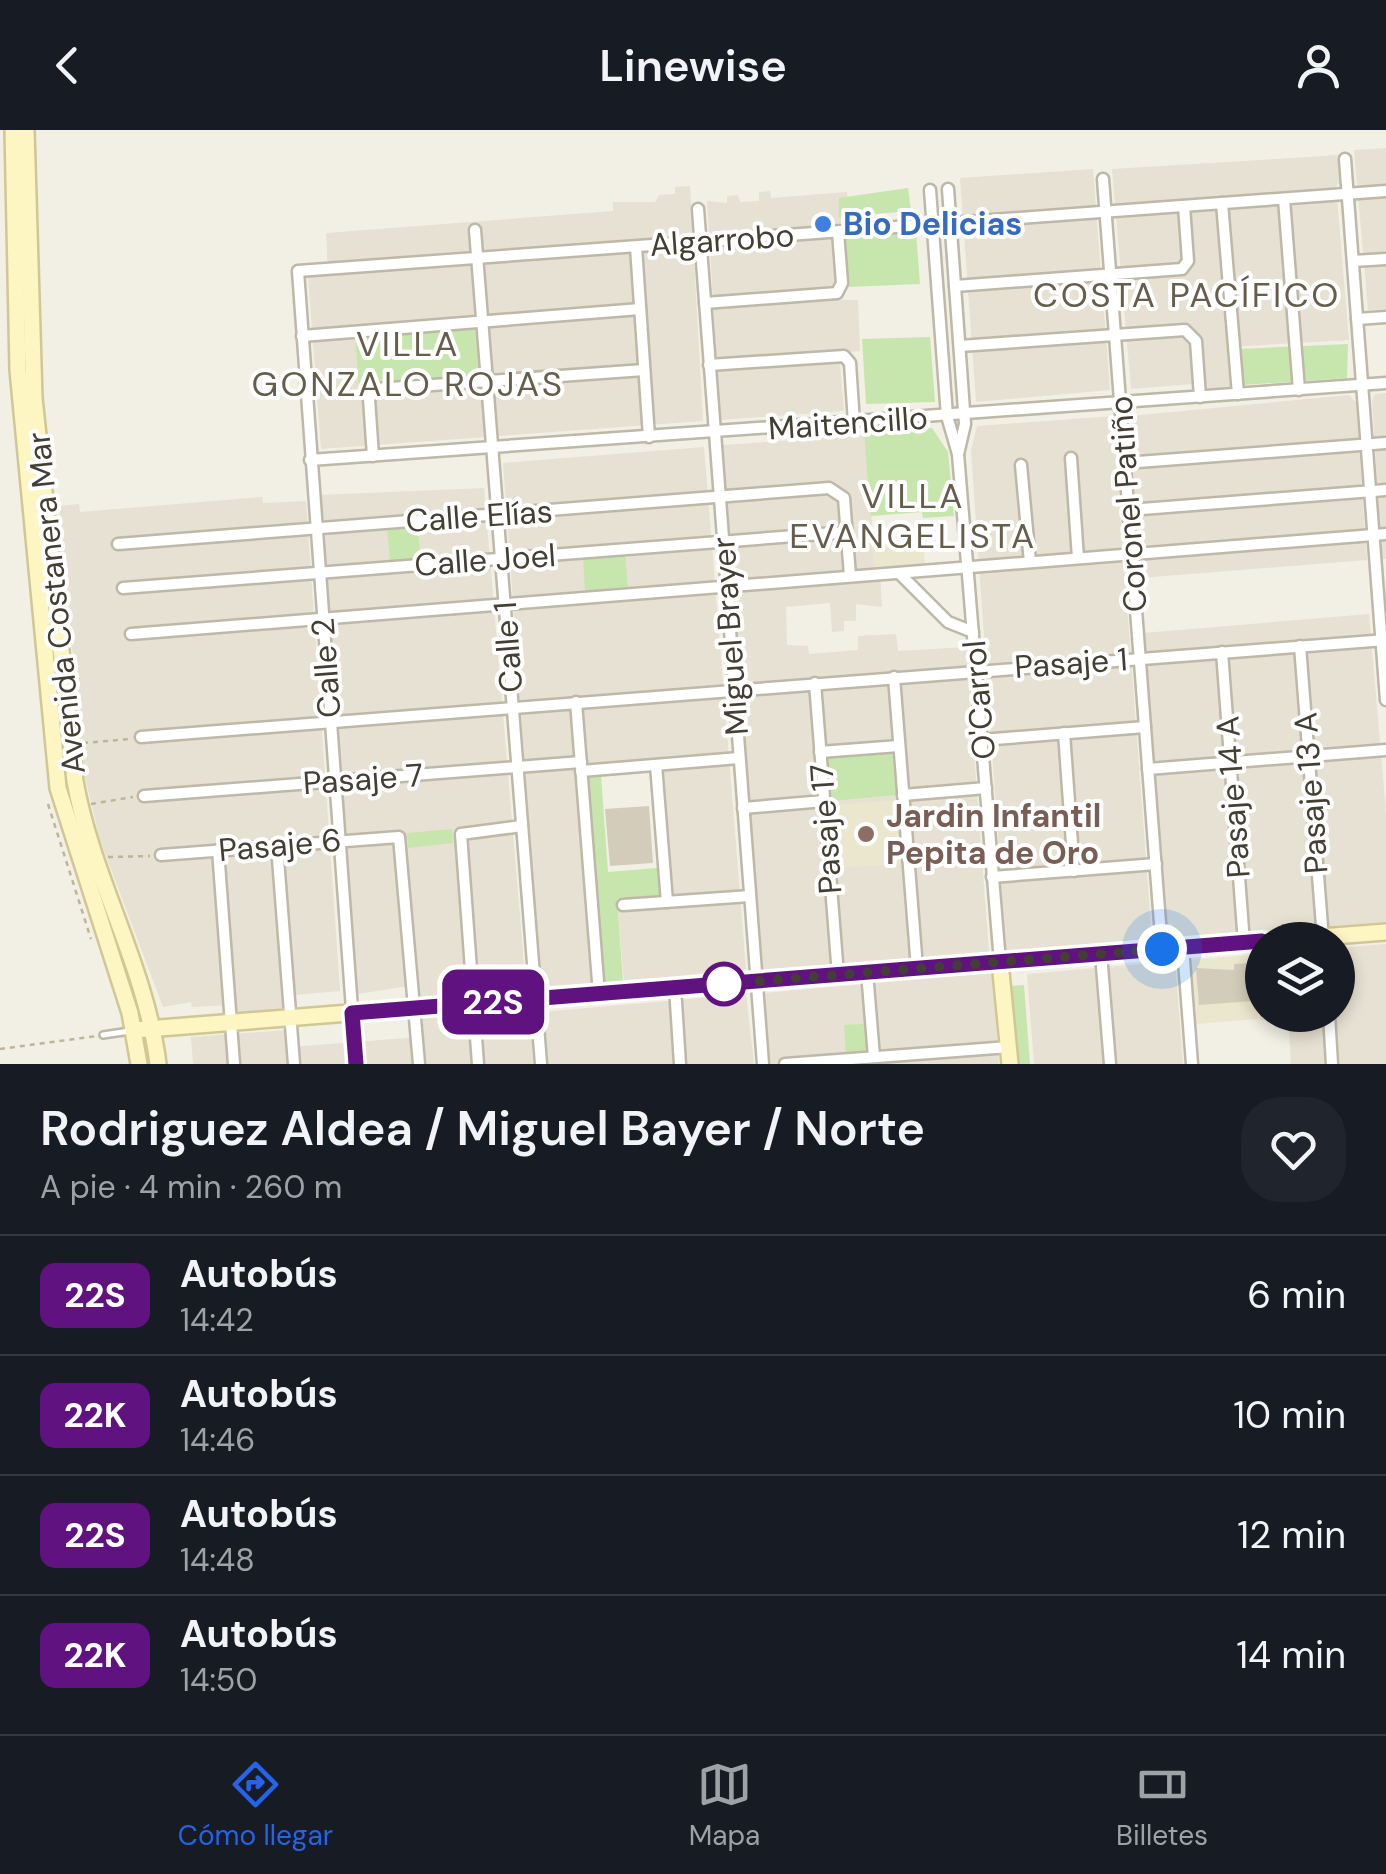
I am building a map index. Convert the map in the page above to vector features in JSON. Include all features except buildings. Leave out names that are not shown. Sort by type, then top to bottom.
[{"type":"street","name":"Avenida Costanera Mar","points":[[13,130],[18,370],[58,788],[134,1030],[139,1064]]},
{"type":"street","name":"Avenida Costanera Mar","points":[[26,130],[34,398],[80,806],[153,1029],[158,1064]]},
{"type":"street","points":[[1345,159],[1370,491],[1380,534],[1386,700]]},
{"type":"street","name":"Coronel Patiño","points":[[1103,179],[1162,949]]},
{"type":"street","name":"O'Carrol","points":[[948,189],[965,415],[958,454]]},
{"type":"street","name":"O'Carrol","points":[[930,190],[947,416],[958,454],[1009,1056]]},
{"type":"street","name":"Algarrobo","points":[[298,271],[1386,191]]},
{"type":"street","points":[[1284,199],[1300,390]]},
{"type":"street","points":[[1222,204],[1238,394]]},
{"type":"street","points":[[955,286],[1186,266],[1184,206]]},
{"type":"street","name":"Miguel Brayer","points":[[698,209],[763,1064]]},
{"type":"street","name":"Calle 1","points":[[476,230],[541,1064]]},
{"type":"street","points":[[705,303],[839,291],[838,232]]},
{"type":"street","points":[[636,247],[649,437]]},
{"type":"street","points":[[1353,261],[1386,258]]},
{"type":"street","name":"Calle 2","points":[[298,271],[356,1064]]},
{"type":"street","points":[[302,336],[640,309]]},
{"type":"street","points":[[1357,319],[1386,317]]},
{"type":"street","points":[[960,346],[1192,332],[1200,397]]},
{"type":"street","points":[[709,365],[846,358],[854,423]]},
{"type":"street","points":[[373,456],[369,399],[374,390],[644,370]]},
{"type":"street","name":"Maitencillo","points":[[310,460],[1386,383]]},
{"type":"street","points":[[1125,463],[1386,443]]},
{"type":"street","points":[[1071,458],[1078,558]]},
{"type":"street","points":[[1021,465],[1030,562]]},
{"type":"street","name":"Calle Elías","points":[[118,544],[830,488],[840,492],[847,532]]},
{"type":"street","points":[[1128,510],[1386,490]]},
{"type":"street","points":[[847,532],[850,576]]},
{"type":"street","name":"Calle Joel","points":[[123,588],[847,532]]},
{"type":"street","points":[[130,634],[1380,534]]},
{"type":"street","points":[[899,573],[948,622],[973,632]]},
{"type":"street","name":"Pasaje 1","points":[[141,738],[1384,640]]},
{"type":"street","name":"Pasaje 13 A","points":[[1300,646],[1322,922]]},
{"type":"street","name":"Pasaje 14 A","points":[[1222,652],[1244,943]]},
{"type":"street","points":[[894,677],[917,968]]},
{"type":"street","name":"Pasaje 17","points":[[815,683],[838,975]]},
{"type":"street","points":[[576,702],[598,994]]},
{"type":"street","points":[[982,740],[1145,727]]},
{"type":"street","points":[[1064,733],[1074,870]]},
{"type":"street","points":[[820,752],[900,746]]},
{"type":"street","points":[[1148,769],[1386,750]]},
{"type":"street","name":"Pasaje 7","points":[[144,796],[518,767],[656,765],[739,758]]},
{"type":"street","points":[[656,765],[667,902]]},
{"type":"street","points":[[903,795],[986,788]]},
{"type":"street","points":[[743,808],[824,801]]},
{"type":"street","points":[[478,1064],[462,832],[522,826]]},
{"type":"street","name":"Pasaje 6","points":[[161,856],[399,837],[414,1008]]},
{"type":"street","points":[[276,846],[294,1064]]},
{"type":"street","points":[[218,850],[234,1064]]},
{"type":"street","points":[[992,877],[1156,864]]},
{"type":"street","points":[[623,904],[750,896]]},
{"type":"street","points":[[1355,935],[1386,932]]},
{"type":"street","points":[[134,1030],[1244,943]]},
{"type":"street","points":[[1183,948],[1192,1064]]},
{"type":"street","points":[[1101,954],[1110,1064]]},
{"type":"street","points":[[867,972],[874,1057]]},
{"type":"street","points":[[675,988],[680,1064]]},
{"type":"street","points":[[414,1008],[419,1064]]},
{"type":"street","points":[[1330,1032],[1332,1064]]},
{"type":"street","points":[[785,1064],[874,1057],[1009,1056]]},
{"type":"lane","points":[[104,1035],[134,1030]]},
{"type":"path","points":[[72,744],[141,738]]},
{"type":"path","points":[[80,806],[144,796]]},
{"type":"path","points":[[97,858],[161,856]]},
{"type":"path","points":[[0,1049],[104,1035]]},
{"type":"shaded area","points":[[1386,148],[1386,309],[1368,310],[1354,150]]},
{"type":"shaded area","points":[[1340,155],[1342,180],[1336,186],[1349,340],[1229,347],[1230,388],[1207,389],[1206,383],[1131,389],[1112,169]]},
{"type":"shaded area","points":[[1093,169],[1110,390],[976,402],[960,178]]},
{"type":"shaded area","points":[[690,186],[703,421],[321,449],[308,276],[328,274],[326,233],[613,211],[613,202],[655,202],[659,195],[675,194],[675,187]]},
{"type":"shaded area","points":[[770,191],[771,198],[847,192],[849,222],[830,224],[836,300],[858,300],[860,351],[839,353],[844,411],[720,420],[707,201],[727,203],[727,196],[738,195],[740,202],[759,201],[759,192]]},
{"type":"shaded area","points":[[1386,393],[1386,559],[1382,559],[1372,401],[1375,394]]},
{"type":"shaded area","points":[[1349,395],[1356,402],[1367,560],[1140,578],[1130,416]]},
{"type":"shaded area","points":[[1113,416],[1152,940],[1006,952],[971,451],[977,426]]},
{"type":"shaded area","points":[[866,435],[875,569],[880,570],[882,607],[856,604],[856,621],[844,621],[844,631],[832,632],[830,603],[786,607],[787,645],[808,646],[809,654],[858,650],[858,636],[896,634],[898,651],[966,647],[989,952],[763,970],[723,445]]},
{"type":"shaded area","points":[[704,447],[746,969],[624,982],[618,911],[672,906],[661,762],[577,769],[592,985],[541,989],[503,463]]},
{"type":"shaded area","points":[[484,488],[525,976],[466,980],[466,994],[416,999],[415,985],[358,994],[320,495]]},
{"type":"shaded area","points":[[262,497],[263,503],[306,501],[340,991],[284,996],[284,1009],[234,1013],[233,1005],[192,1007],[191,1002],[163,1007],[100,840],[84,773],[59,506],[79,504],[80,512]]},
{"type":"shaded area","points":[[923,540],[925,567],[874,571],[872,544]]},
{"type":"shaded area","points":[[1369,614],[1386,812],[1386,922],[1245,922],[1245,932],[1173,937],[1172,924],[1166,924],[1143,633]]},
{"type":"shaded area","name":"Jardin Infantil Pepita de Oro","points":[[898,800],[902,864],[835,868],[831,805]]},
{"type":"shaded area","points":[[1386,944],[1386,1064],[1291,1064],[1289,1032],[1355,1032],[1355,947]]},
{"type":"shaded area","points":[[1245,956],[1245,1020],[1195,1024],[1190,960]]},
{"type":"shaded area","points":[[1175,961],[1183,1064],[1034,1064],[1027,974]]},
{"type":"shaded area","points":[[992,973],[999,1064],[769,1064],[763,993]]},
{"type":"shaded area","points":[[746,994],[754,1064],[547,1064],[542,1012]]},
{"type":"shaded area","points":[[469,1015],[471,1033],[531,1027],[533,1064],[193,1064],[191,1037],[287,1030],[290,1047],[420,1037],[419,1019]]},
{"type":"green space","points":[[908,188],[911,211],[839,217],[839,198]]},
{"type":"green space","points":[[916,232],[920,284],[848,287],[845,237]]},
{"type":"green space","points":[[475,328],[479,379],[359,388],[355,336]]},
{"type":"green space","points":[[930,337],[935,402],[866,404],[862,339]]},
{"type":"green space","points":[[1348,344],[1347,378],[1242,385],[1240,349]]},
{"type":"green space","points":[[932,428],[948,452],[954,516],[923,518],[922,512],[871,516],[864,434]]},
{"type":"green space","points":[[417,524],[421,559],[390,562],[387,527]]},
{"type":"green space","points":[[625,554],[628,589],[585,591],[583,557]]},
{"type":"green space","points":[[892,751],[896,795],[832,801],[828,757]]},
{"type":"green space","points":[[586,776],[601,776],[608,872],[657,868],[660,895],[617,899],[623,981],[603,983]]},
{"type":"green space","points":[[452,829],[453,843],[408,848],[407,833]]},
{"type":"green space","points":[[1024,985],[1030,1064],[1016,1064],[1010,986]]},
{"type":"green space","points":[[866,1024],[868,1049],[864,1055],[846,1056],[844,1025]]},
{"type":"bus line","name":"22S","points":[[356,1064],[352,1013],[1245,942]]},
{"type":"place","name":"Bio Delicias","points":[[823,224]]},
{"type":"place","name":"Jardin Infantil Pepita de Oro","points":[[866,834]]},
{"type":"district","name":"COSTA PACÍFICO","points":[[1187,295]]},
{"type":"district","name":"VILLA GONZALO ROJAS","points":[[408,364]]},
{"type":"district","name":"VILLA EVANGELISTA","points":[[913,516]]},
{"type":"route","points":[[724,984],[1162,949]]}]
